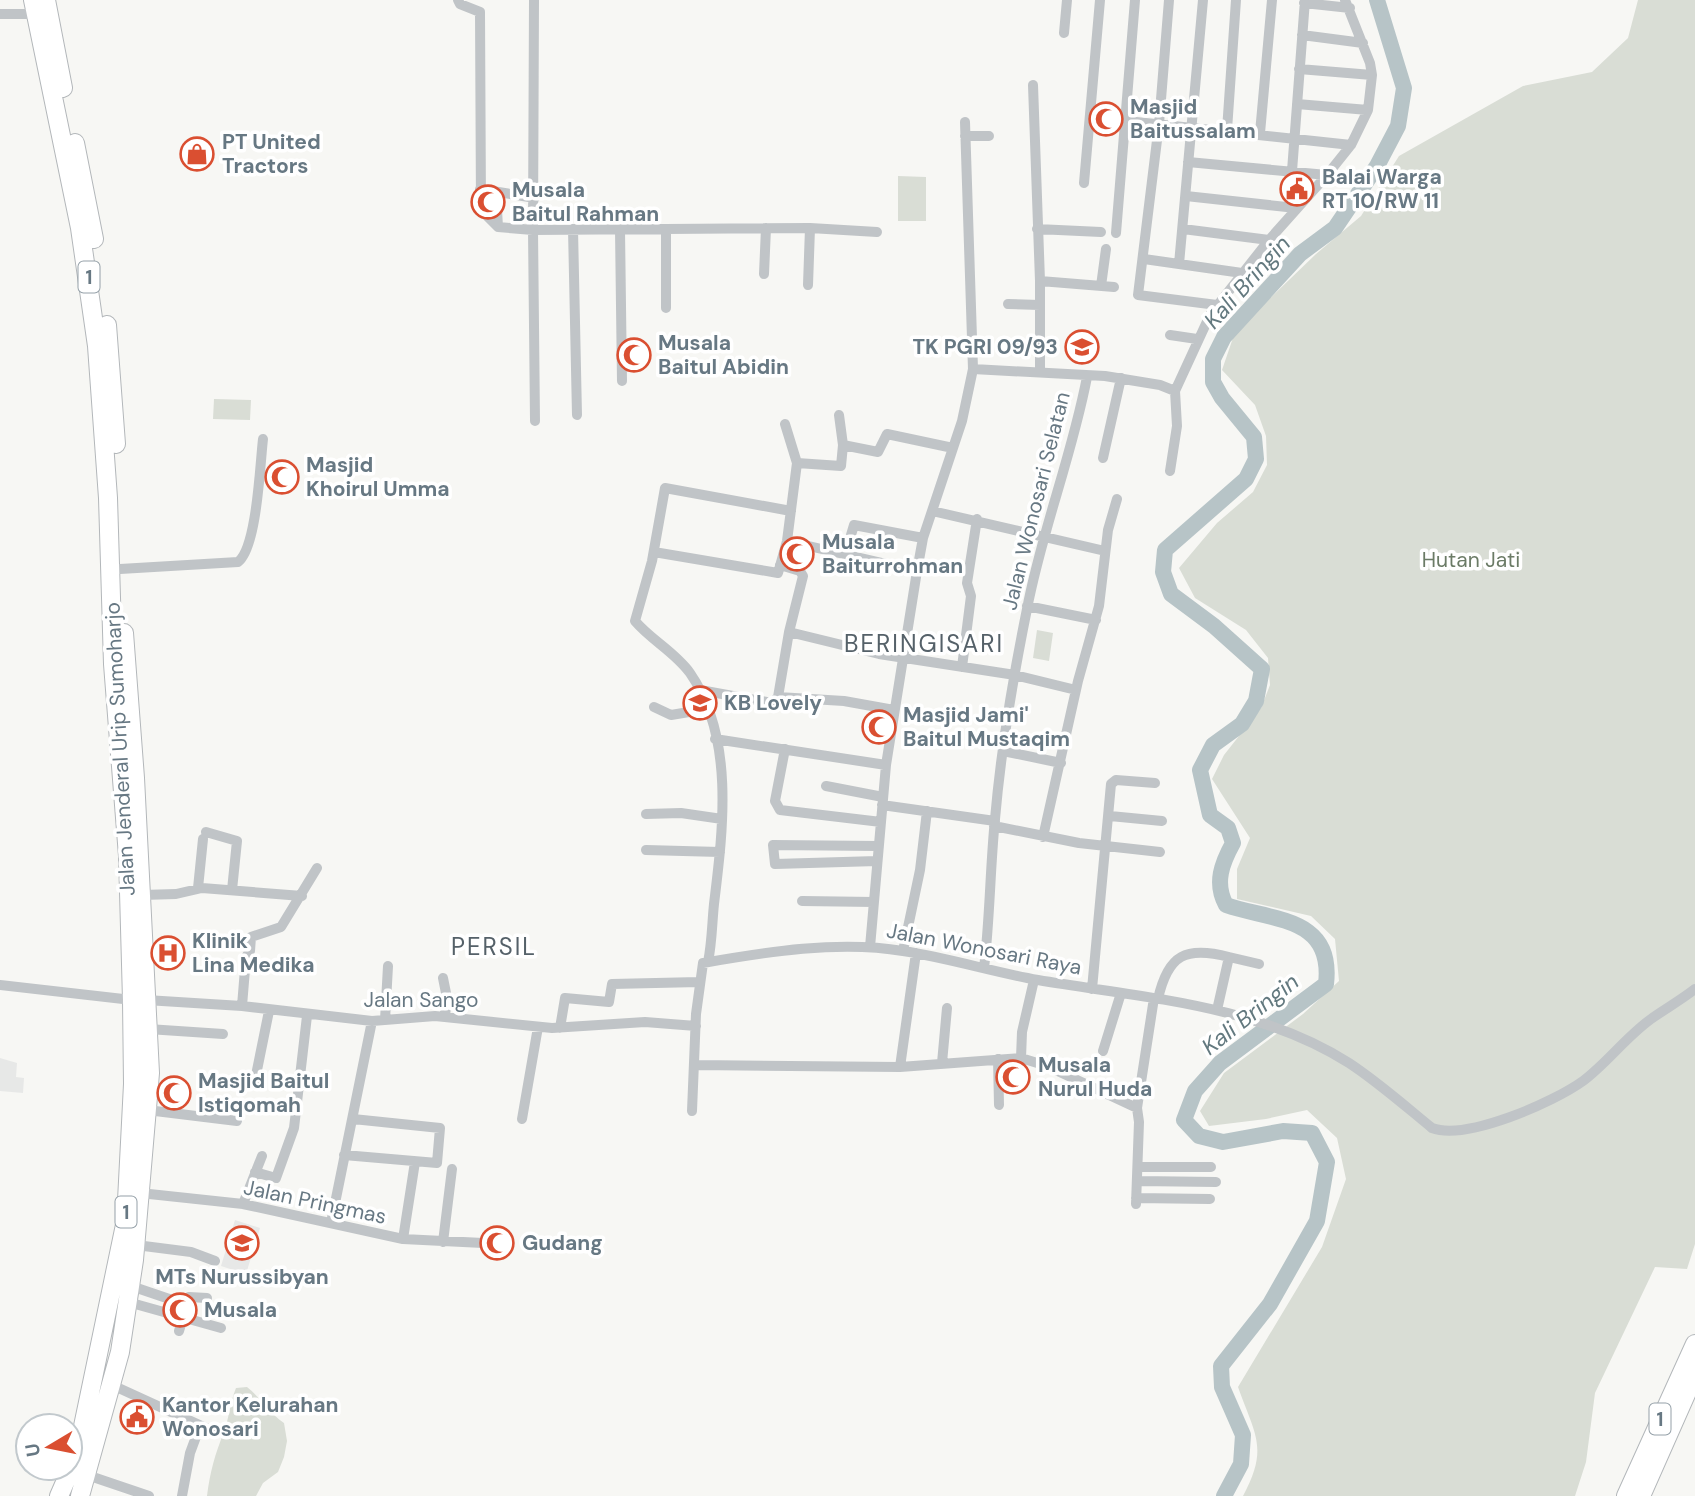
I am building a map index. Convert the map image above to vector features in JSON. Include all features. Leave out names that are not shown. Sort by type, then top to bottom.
[{"type":"highway","name":"Jalan Jenderal Urip Sumoharjo","points":[[38,5],[87,195],[103,289],[115,403],[120,569],[142,895],[139,1000],[125,1220],[76,1455],[59,1496]]},
{"type":"highway","name":"Jalan Jenderal Urip Sumoharjo","points":[[38,5],[80,228],[97,346],[107,488],[113,664],[139,1000],[148,1029],[150,1073],[136,1245],[129,1294],[112,1385],[80,1496]]},
{"type":"highway","name":"1","points":[[1626,1496],[1695,1343]]},
{"type":"highway","name":"1","points":[[1641,1496],[1695,1374]]},
{"type":"street","points":[[458,0],[460,4],[480,12],[481,211],[498,227],[533,230],[666,231],[810,228],[877,232]]},
{"type":"street","points":[[534,0],[536,421]]},
{"type":"street","points":[[1064,33],[1067,0]]},
{"type":"street","points":[[1084,183],[1100,0]]},
{"type":"street","points":[[1116,233],[1135,0]]},
{"type":"street","points":[[1169,0],[1144,260],[1138,295],[1217,305]]},
{"type":"street","points":[[1179,264],[1203,0]]},
{"type":"street","points":[[1227,130],[1236,0]]},
{"type":"street","points":[[1261,133],[1272,0]]},
{"type":"street","points":[[1170,471],[1177,426],[1175,391],[1197,339],[1217,305],[1242,273],[1296,208],[1327,176],[1350,145],[1368,110],[1372,75],[1363,43],[1347,4],[1305,2],[1292,171]]},
{"type":"street","points":[[0,14],[38,5]]},
{"type":"street","points":[[1302,35],[1363,43]]},
{"type":"street","points":[[1299,69],[1372,75]]},
{"type":"street","points":[[1033,85],[1040,281],[1040,371]]},
{"type":"street","points":[[1297,104],[1368,110]]},
{"type":"street","points":[[1127,121],[1261,133],[1350,145]]},
{"type":"street","points":[[870,947],[886,765],[917,571],[923,538],[953,448],[973,369],[965,122]]},
{"type":"street","points":[[965,136],[989,136]]},
{"type":"street","points":[[1188,162],[1327,176]]},
{"type":"street","points":[[480,189],[535,198]]},
{"type":"street","points":[[496,192],[498,227]]},
{"type":"street","points":[[1186,197],[1296,208]]},
{"type":"street","points":[[764,274],[766,228]]},
{"type":"street","points":[[808,285],[810,228]]},
{"type":"street","points":[[573,229],[578,415]]},
{"type":"street","points":[[1037,229],[1101,232]]},
{"type":"street","points":[[1183,229],[1269,240]]},
{"type":"street","points":[[620,230],[622,382]]},
{"type":"street","points":[[666,231],[666,308]]},
{"type":"street","points":[[1101,286],[1106,248]]},
{"type":"street","points":[[1144,260],[1242,273]]},
{"type":"street","points":[[1040,281],[1114,287]]},
{"type":"street","points":[[1008,304],[1040,305]]},
{"type":"street","points":[[1170,335],[1197,339]]},
{"type":"street","points":[[973,369],[1121,378],[1175,391]]},
{"type":"street","name":"Jalan Wonosari Selatan","points":[[985,968],[991,910],[994,824],[1015,675],[1027,606],[1076,432],[1087,377]]},
{"type":"street","points":[[1103,458],[1121,378]]},
{"type":"street","points":[[797,463],[841,466],[843,445],[839,415]]},
{"type":"street","points":[[654,552],[776,573],[787,541],[797,463],[785,424]]},
{"type":"street","points":[[843,445],[878,452],[887,434],[953,448]]},
{"type":"street","points":[[120,569],[238,562],[244,557],[252,526],[264,439]]},
{"type":"street","points":[[692,1111],[699,982],[705,963],[720,852],[722,786],[715,739],[700,690],[685,667],[635,621],[654,552],[663,490],[669,488],[791,511]]},
{"type":"street","points":[[1043,836],[1076,690],[1096,620],[1105,551],[1117,499]]},
{"type":"street","points":[[932,511],[977,519],[1044,538],[1105,551]]},
{"type":"street","points":[[962,667],[971,596],[967,583],[977,519]]},
{"type":"street","points":[[845,555],[854,525],[923,538]]},
{"type":"street","points":[[787,541],[917,571]]},
{"type":"street","points":[[700,690],[772,703],[778,697],[789,632],[803,576],[800,571],[780,565]]},
{"type":"street","points":[[1027,606],[1096,620]]},
{"type":"street","points":[[789,632],[879,654],[1015,675],[1076,690]]},
{"type":"street","points":[[778,697],[844,701],[894,710]]},
{"type":"street","points":[[654,708],[671,715],[707,709]]},
{"type":"street","points":[[715,739],[886,765]]},
{"type":"street","points":[[785,749],[775,801],[780,810],[881,822]]},
{"type":"street","points":[[1003,751],[1061,763]]},
{"type":"street","points":[[1092,989],[1113,782],[1155,783]]},
{"type":"street","points":[[826,786],[1043,836],[1160,852]]},
{"type":"street","points":[[903,951],[920,870],[927,811]]},
{"type":"street","points":[[646,814],[681,813],[722,819]]},
{"type":"street","points":[[1110,816],[1161,821]]},
{"type":"street","points":[[198,888],[204,836],[237,841],[232,890]]},
{"type":"street","points":[[877,861],[775,864],[775,845],[878,846]]},
{"type":"street","points":[[646,850],[720,852]]},
{"type":"street","points":[[242,1006],[246,957],[250,951],[251,937],[277,930],[302,896],[317,868]]},
{"type":"street","points":[[142,895],[176,894],[198,888],[302,896]]},
{"type":"street","points":[[802,901],[874,902]]},
{"type":"street","name":"Jalan Wonosari Raya","points":[[705,963],[737,957],[870,947],[916,953],[1034,979],[1217,1010],[1275,1029],[1349,1063],[1432,1128],[1443,1132],[1496,1121],[1558,1096],[1584,1080],[1651,1019],[1695,989]]},
{"type":"street","points":[[1210,1199],[1136,1201],[1139,1167],[1137,1108],[1156,998],[1163,977],[1177,958],[1198,952],[1259,964]]},
{"type":"street","points":[[900,1067],[916,953]]},
{"type":"street","points":[[1217,1010],[1230,957]]},
{"type":"street","points":[[385,1020],[388,966]]},
{"type":"street","points":[[443,978],[447,998],[445,1016]]},
{"type":"street","points":[[1021,1058],[1026,1006],[1034,979]]},
{"type":"street","points":[[560,1028],[565,998],[607,1002],[612,984],[699,982]]},
{"type":"street","name":"Jalan Sango","points":[[0,985],[139,1000],[242,1006],[307,1016],[372,1021],[445,1016],[560,1028],[645,1022],[696,1026]]},
{"type":"street","points":[[1103,1051],[1121,993]]},
{"type":"street","points":[[942,1063],[947,1008]]},
{"type":"street","points":[[254,1085],[269,1011]]},
{"type":"street","points":[[255,1172],[276,1178],[294,1128],[307,1016]]},
{"type":"street","points":[[331,1223],[372,1021]]},
{"type":"street","points":[[522,1119],[538,1027]]},
{"type":"street","points":[[148,1029],[223,1034]]},
{"type":"street","points":[[696,1065],[900,1067],[1021,1058],[1047,1066],[1137,1108]]},
{"type":"street","points":[[998,1059],[999,1105]]},
{"type":"street","points":[[147,1110],[237,1121]]},
{"type":"street","points":[[344,1155],[436,1163],[441,1128],[353,1119]]},
{"type":"street","points":[[243,1204],[261,1156]]},
{"type":"street","points":[[403,1239],[415,1162]]},
{"type":"street","points":[[1139,1167],[1211,1167]]},
{"type":"street","points":[[443,1242],[452,1169]]},
{"type":"street","points":[[1138,1181],[1216,1182]]},
{"type":"street","points":[[1194,1181],[1195,1198]]},
{"type":"street","name":"Jalan Pringmas","points":[[140,1193],[243,1204],[403,1239],[483,1243]]},
{"type":"street","points":[[136,1245],[191,1252],[215,1261]]},
{"type":"street","points":[[129,1294],[187,1305]]},
{"type":"street","points":[[129,1294],[183,1317],[221,1328]]},
{"type":"street","points":[[179,1331],[190,1297],[207,1298]]},
{"type":"street","points":[[112,1385],[217,1433]]},
{"type":"street","points":[[182,1496],[190,1453],[200,1426]]},
{"type":"street","points":[[87,1475],[149,1496]]},
{"type":"shaded area","points":[[0,1058],[17,1063],[16,1077],[24,1078],[23,1093],[0,1091]]},
{"type":"shaded area","name":"MTs Nurussibyan","points":[[235,1220],[260,1228],[246,1274],[221,1266]]},
{"type":"green space","name":"Hutan Jati","points":[[1638,0],[1695,0],[1695,1244],[1687,1269],[1655,1267],[1595,1393],[1586,1462],[1575,1496],[1243,1496],[1256,1465],[1257,1442],[1238,1387],[1322,1247],[1346,1179],[1337,1138],[1307,1110],[1266,1119],[1209,1126],[1200,1111],[1224,1073],[1303,1014],[1339,981],[1335,939],[1311,916],[1237,899],[1237,869],[1250,838],[1212,779],[1224,755],[1261,708],[1270,685],[1268,658],[1246,630],[1195,598],[1179,568],[1217,523],[1253,492],[1267,465],[1266,436],[1255,405],[1222,370],[1235,332],[1316,254],[1361,216],[1399,156],[1523,86],[1592,72],[1628,38]]},
{"type":"green space","points":[[898,176],[926,177],[926,221],[898,221]]},
{"type":"green space","points":[[214,399],[251,400],[250,420],[213,419]]},
{"type":"green space","points":[[1037,630],[1053,633],[1049,661],[1033,658]]},
{"type":"green space","points":[[247,1387],[284,1423],[287,1441],[284,1457],[278,1472],[263,1483],[256,1496],[207,1496],[213,1463],[236,1388]]},
{"type":"waterway","name":"Kali Bringin","points":[[1224,1496],[1241,1464],[1243,1435],[1222,1387],[1221,1366],[1270,1304],[1317,1221],[1327,1162],[1312,1133],[1283,1131],[1223,1142],[1199,1136],[1184,1120],[1195,1091],[1220,1063],[1326,984],[1326,962],[1320,945],[1310,933],[1280,919],[1226,905],[1222,897],[1221,873],[1233,843],[1228,828],[1210,815],[1200,770],[1213,745],[1242,724],[1256,701],[1262,669],[1214,626],[1171,594],[1163,572],[1165,550],[1246,479],[1256,459],[1254,437],[1222,398],[1213,382],[1213,359],[1224,337],[1300,254],[1335,228],[1377,166],[1398,126],[1404,88],[1377,0]]},
{"type":"place","name":"Masjid Baitussalam","points":[[1106,119]]},
{"type":"place","name":"PT United Tractors","points":[[197,154]]},
{"type":"place","name":"Balai Warga RT 10/RW 11","points":[[1297,189]]},
{"type":"place","name":"Musala Baitul Rahman","points":[[488,202]]},
{"type":"place","name":"TK PGRI 09/93","points":[[1082,347]]},
{"type":"place","name":"Musala Baitul Abidin","points":[[634,355]]},
{"type":"place","name":"Masjid Khoirul Umma","points":[[282,477]]},
{"type":"place","name":"Musala Baiturrohman","points":[[797,554]]},
{"type":"place","name":"KB Lovely","points":[[700,703]]},
{"type":"place","name":"Masjid Jami' Baitul Mustaqim","points":[[879,727]]},
{"type":"place","name":"Klinik Lina Medika","points":[[168,953]]},
{"type":"place","name":"Musala Nurul Huda","points":[[1013,1077]]},
{"type":"place","name":"Masjid Baitul Istiqomah","points":[[174,1093]]},
{"type":"place","name":"MTs Nurussibyan","points":[[242,1243]]},
{"type":"place","name":"Gudang","points":[[497,1243]]},
{"type":"place","name":"Musala","points":[[180,1310]]},
{"type":"place","name":"Kantor Kelurahan Wonosari","points":[[137,1417]]},
{"type":"district","name":"BERINGISARI","points":[[924,644]]},
{"type":"district","name":"PERSIL","points":[[494,947]]}]
